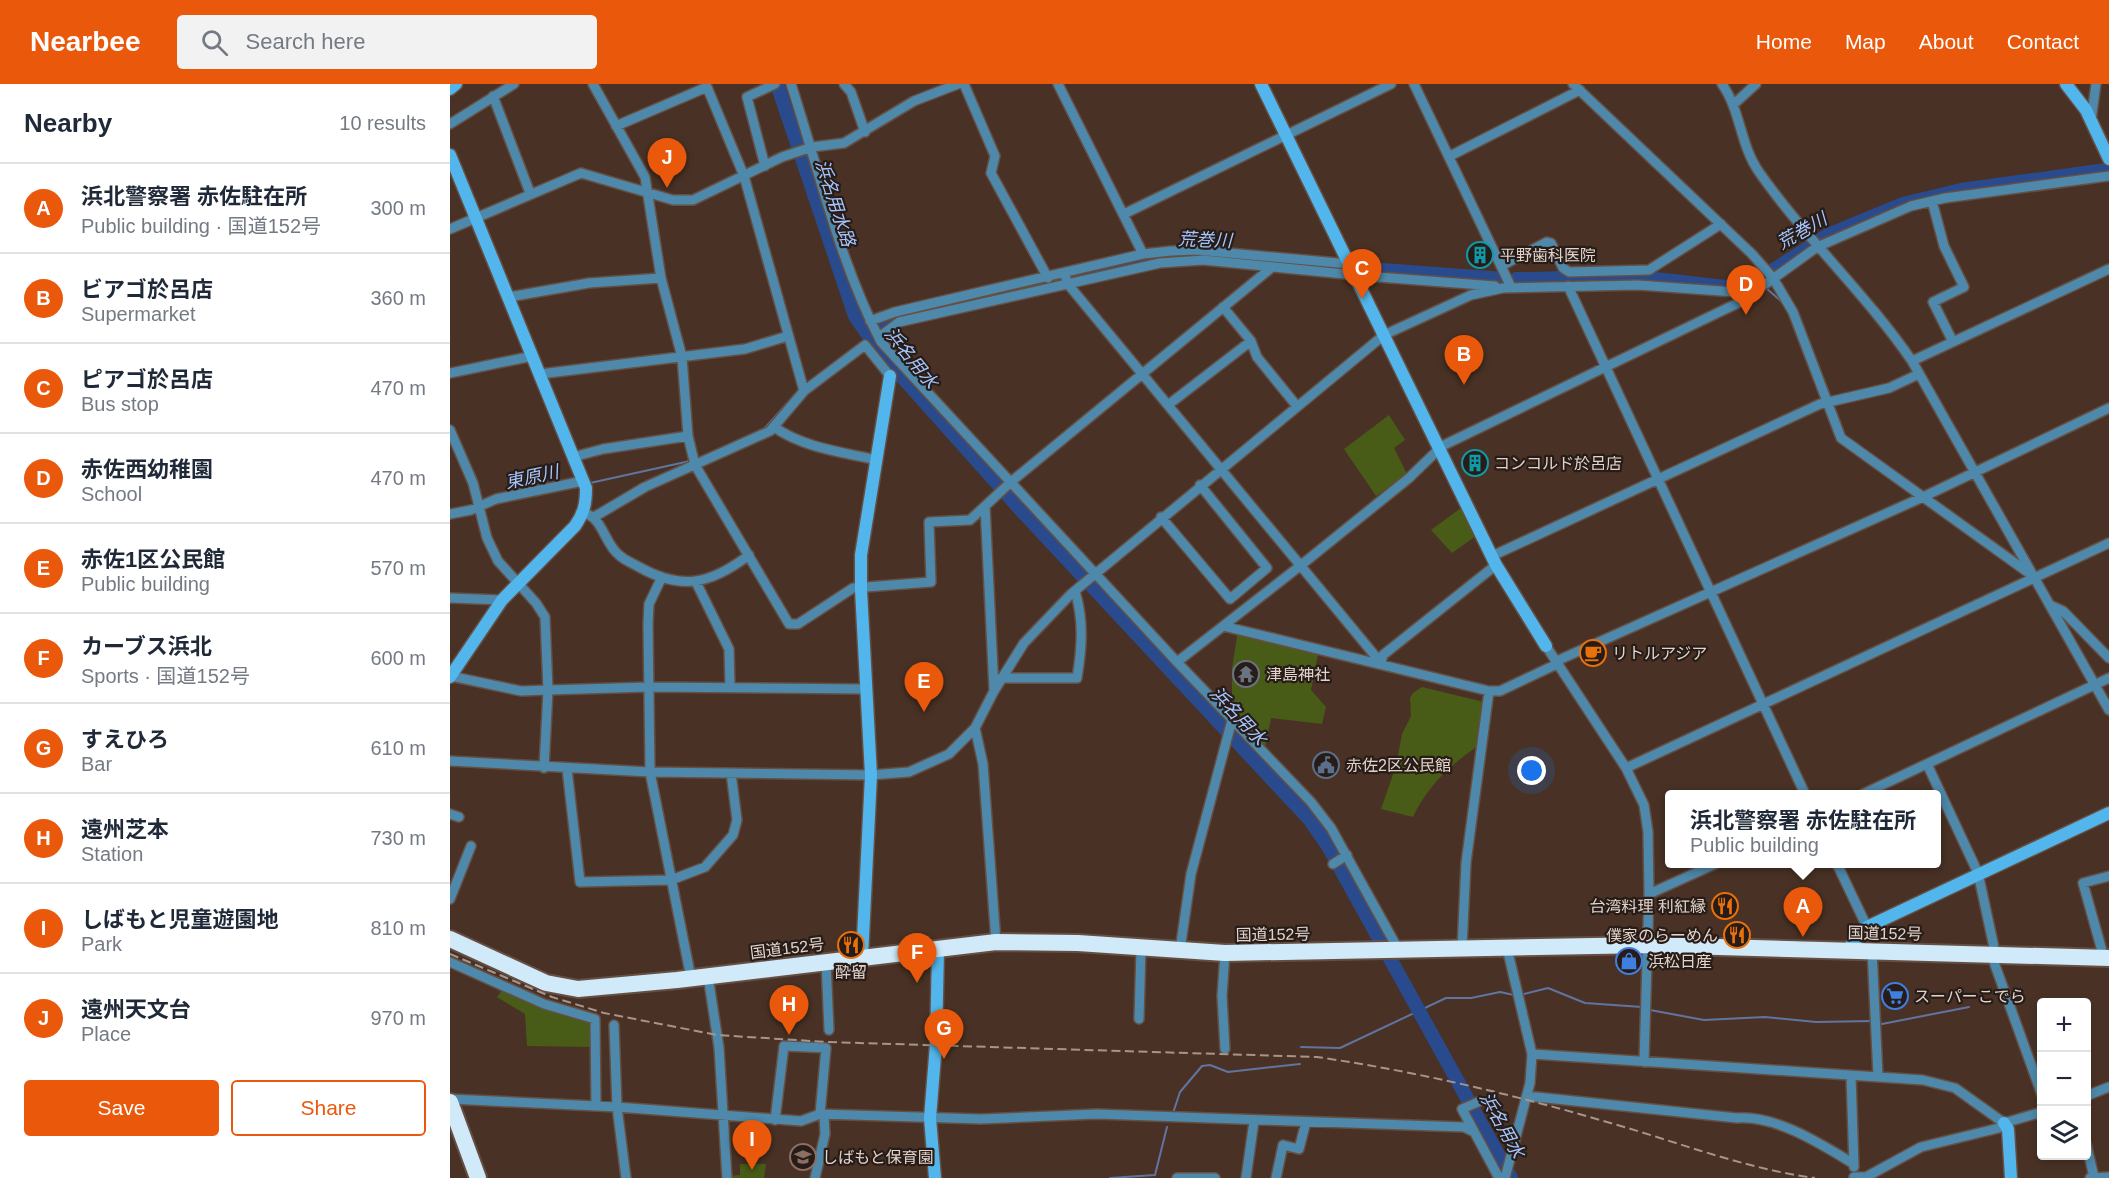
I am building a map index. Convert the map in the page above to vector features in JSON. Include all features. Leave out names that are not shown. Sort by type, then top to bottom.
[{"type":"highway","name":"国道152号","points":[[450,939],[546,982],[566,988],[616,987],[996,942],[1078,943],[1225,952],[1649,945],[2107,958]]},
{"type":"highway","points":[[450,1100],[478,1178]]},
{"type":"highway","points":[[450,1133],[466,1178]]},
{"type":"street","points":[[450,88],[456,84]]},
{"type":"street","points":[[450,124],[514,84]]},
{"type":"street","points":[[593,84],[645,177],[661,278],[682,357],[688,436],[696,465],[789,624],[798,624],[849,590],[931,582],[929,522],[970,520],[1010,483],[1271,268]]},
{"type":"street","points":[[791,84],[848,268],[879,337],[1231,723],[1311,802],[1331,828],[1395,949]]},
{"type":"street","points":[[844,84],[851,92],[864,132]]},
{"type":"street","points":[[450,229],[581,173],[648,194],[673,200],[693,200],[793,153],[844,143],[914,101],[958,84]]},
{"type":"street","points":[[964,84],[995,156],[992,173],[1047,278]]},
{"type":"street","points":[[1058,84],[1143,254]]},
{"type":"street","points":[[1260,84],[1494,560],[1557,664],[1626,768],[1644,805],[1648,832],[1649,894],[1644,1062]]},
{"type":"street","points":[[1124,214],[1391,84]]},
{"type":"street","points":[[1414,84],[1503,265],[1507,287]]},
{"type":"street","points":[[1722,84],[1734,104],[1744,143],[1758,171],[1815,245],[1888,327],[1912,361],[2109,710]]},
{"type":"street","points":[[1734,104],[1756,84]]},
{"type":"street","points":[[2066,84],[2091,121],[2109,159]]},
{"type":"street","points":[[2091,121],[2096,84]]},
{"type":"street","points":[[765,166],[747,96],[773,85]]},
{"type":"street","points":[[1450,156],[1577,86],[1721,224],[1773,278],[1793,312],[1837,432],[1846,443],[2035,578]]},
{"type":"street","points":[[616,126],[707,87],[744,176],[804,391]]},
{"type":"street","points":[[493,96],[530,193]]},
{"type":"street","points":[[450,155],[583,480],[589,515],[607,541],[618,555],[661,579],[696,582],[724,573],[749,555]]},
{"type":"street","points":[[879,337],[899,322],[1066,278],[1143,254],[1197,250],[1353,271],[1365,276],[1507,287],[1654,286],[1744,293],[1759,289],[1815,245],[1911,206],[2109,176]]},
{"type":"street","points":[[1932,201],[1944,246],[1964,286],[1933,302],[1953,342]]},
{"type":"street","points":[[1503,265],[1547,242],[1551,243],[1563,268],[1569,272],[1640,272],[1655,267],[1721,224]]},
{"type":"street","points":[[870,321],[895,312],[1047,278],[1066,278],[1160,263],[1203,260],[1271,268],[1353,271]]},
{"type":"street","points":[[1912,361],[2109,269]]},
{"type":"street","points":[[509,297],[589,283],[661,278]]},
{"type":"street","points":[[1066,278],[1142,375],[1381,663]]},
{"type":"street","points":[[1568,286],[1803,790]]},
{"type":"street","points":[[450,761],[544,768],[650,772],[871,775],[899,774],[927,766],[949,754],[975,728],[1001,678],[1024,643],[1078,588],[1296,405],[1384,335],[1471,295],[1507,287]]},
{"type":"street","points":[[1177,662],[1300,566],[1442,446],[1740,302],[1744,293]]},
{"type":"street","points":[[1223,307],[1251,341],[1257,357],[1296,405]]},
{"type":"street","points":[[540,374],[745,348],[788,336]]},
{"type":"street","points":[[1168,405],[1251,341]]},
{"type":"street","points":[[866,689],[649,687],[521,691],[450,676],[502,600],[575,526],[589,515],[645,487],[756,439],[774,427],[804,391],[865,345],[890,376]]},
{"type":"street","points":[[450,373],[533,356]]},
{"type":"street","points":[[862,958],[871,775],[861,555],[894,356]]},
{"type":"street","points":[[1381,663],[1383,655],[1494,560],[1658,479],[1827,402],[1880,391],[1920,374]]},
{"type":"street","points":[[1223,626],[1489,691],[1500,691],[1557,664],[1561,659],[1710,590],[1923,497],[2109,408]]},
{"type":"street","points":[[774,427],[790,438],[877,460]]},
{"type":"street","points":[[450,430],[473,483],[487,538],[498,561],[536,603],[544,617],[548,690],[544,768]]},
{"type":"street","points":[[573,457],[603,449],[688,436]]},
{"type":"street","points":[[450,514],[479,507],[496,499],[583,480]]},
{"type":"street","points":[[1161,517],[1230,599],[1267,568],[1200,485]]},
{"type":"street","points":[[986,506],[994,691]]},
{"type":"street","points":[[1626,768],[2109,543]]},
{"type":"street","points":[[661,579],[650,604],[650,772],[671,880],[699,977],[717,1025],[727,1178]]},
{"type":"street","points":[[696,582],[729,648],[730,688]]},
{"type":"street","points":[[1001,678],[1077,678],[1082,645],[1082,614],[1078,588]]},
{"type":"street","points":[[450,598],[502,600]]},
{"type":"street","points":[[2050,605],[2063,611],[2109,658]]},
{"type":"street","points":[[1873,790],[2109,678]]},
{"type":"street","points":[[1462,948],[1465,872],[1489,691]]},
{"type":"street","points":[[1180,950],[1191,874],[1231,723]]},
{"type":"street","points":[[975,728],[983,764],[996,942]]},
{"type":"street","points":[[1928,764],[1940,790]]},
{"type":"street","points":[[567,769],[580,882],[671,880],[705,867],[733,835],[737,820],[731,773]]},
{"type":"street","points":[[1941,792],[1978,873],[1995,952],[1991,954],[2037,1081]]},
{"type":"street","points":[[1847,950],[1868,927],[2109,813]]},
{"type":"street","points":[[450,899],[471,846]]},
{"type":"street","points":[[1333,864],[1344,856]]},
{"type":"street","points":[[1649,894],[1706,868]]},
{"type":"street","points":[[1840,868],[1868,927]]},
{"type":"street","points":[[2107,958],[2083,883],[2109,876]]},
{"type":"street","points":[[1139,1019],[1141,948]]},
{"type":"street","points":[[1504,1178],[1527,1096],[1532,1054],[1507,948]]},
{"type":"street","points":[[935,1178],[930,1118],[936,1037],[938,950]]},
{"type":"street","points":[[1872,950],[1878,1076]]},
{"type":"street","points":[[1225,952],[1222,996],[1225,1049]]},
{"type":"street","points":[[450,962],[544,1004],[595,1018],[596,1106]]},
{"type":"street","points":[[826,962],[829,1030]]},
{"type":"street","points":[[614,1025],[617,1107],[626,1178]]},
{"type":"street","points":[[775,1120],[784,1046],[826,1048],[822,1114],[825,1134],[815,1178]]},
{"type":"street","points":[[1532,1054],[1878,1076],[1948,1085],[2004,1123],[2008,1129],[2012,1178]]},
{"type":"street","points":[[1851,1076],[1854,1178],[1866,1177],[1921,1147],[1999,1128],[2004,1123],[2037,1113]]},
{"type":"street","points":[[2091,1094],[2109,1087]]},
{"type":"street","points":[[1527,1096],[1737,1118],[1755,1117],[1810,1137],[1854,1164]]},
{"type":"street","points":[[450,1100],[617,1107],[801,1121],[822,1114],[981,1119],[1097,1114],[1464,1127],[1474,1131]]},
{"type":"street","points":[[1478,1102],[1462,1109],[1499,1178]]},
{"type":"street","points":[[1246,1178],[1254,1120]]},
{"type":"street","points":[[1276,1178],[1283,1145],[1299,1149],[1305,1122]]},
{"type":"street","points":[[2089,1160],[2092,1177],[2109,1178]]},
{"type":"street","points":[[1177,1178],[1215,1178]]},
{"type":"green space","points":[[1389,415],[1405,440],[1394,448],[1407,474],[1376,496],[1344,449]]},
{"type":"green space","points":[[1461,508],[1476,536],[1452,553],[1431,530]]},
{"type":"green space","points":[[1238,631],[1319,649],[1311,690],[1326,707],[1322,724],[1271,718],[1265,748],[1232,715],[1232,668]]},
{"type":"green space","points":[[1422,687],[1484,702],[1481,744],[1460,759],[1433,785],[1413,817],[1381,809],[1396,766],[1402,734],[1411,716],[1410,698]]},
{"type":"green space","points":[[504,988],[594,1020],[595,1047],[527,1046],[525,1014],[497,997]]},
{"type":"green space","points":[[740,1164],[766,1164],[764,1178],[730,1178],[730,1176],[740,1175]]},
{"type":"waterway","name":"浜名用水","points":[[777,84],[855,316],[880,352],[1020,509],[1310,820],[1328,846],[1511,1178]]},
{"type":"waterway","name":"荒巻川","points":[[1516,279],[1610,276],[1736,288],[1747,287],[1828,235],[1903,204],[1961,190],[2106,170]]},
{"type":"waterway","name":"荒巻川","points":[[877,325],[896,315],[1179,255],[1504,279]]},
{"type":"waterway","points":[[1766,288],[1782,302]]},
{"type":"waterway","points":[[764,429],[798,391]]},
{"type":"waterway","points":[[590,483],[690,461]]},
{"type":"waterway","points":[[1971,526],[2015,557]]},
{"type":"waterway","points":[[1520,995],[1548,988],[1585,1003],[1642,1007]]},
{"type":"waterway","points":[[1301,1047],[1340,1048],[1446,998],[1471,998],[1500,992],[1514,995]]},
{"type":"waterway","points":[[1878,1022],[1882,1024],[1969,1007]]},
{"type":"waterway","points":[[1650,1010],[1704,1020],[1765,1017],[1816,1022],[1873,1021]]},
{"type":"waterway","points":[[1173,1113],[1180,1092],[1202,1066],[1210,1065],[1228,1072],[1300,1064]]},
{"type":"waterway","points":[[1110,1178],[1155,1175],[1167,1127]]},
{"type":"railway","points":[[450,954],[552,997],[604,1013],[717,1035],[827,1042],[1317,1057],[1355,1063],[1504,1094],[1739,1162],[1815,1178]]},
{"type":"place","name":"遠州天文台","points":[[667,188]]},
{"type":"place","name":"平野歯科医院","points":[[1480,255]]},
{"type":"place","name":"ピアゴ於呂店","points":[[1362,299]]},
{"type":"place","name":"赤佐西幼稚園","points":[[1746,315]]},
{"type":"place","name":"ビアゴ於呂店","points":[[1464,385]]},
{"type":"place","name":"コンコルド於呂店","points":[[1475,463]]},
{"type":"place","name":"リトルアジア","points":[[1593,653]]},
{"type":"place","name":"津島神社","points":[[1246,674]]},
{"type":"place","name":"赤佐1区公民館","points":[[924,712]]},
{"type":"place","name":"赤佐2区公民館","points":[[1326,765]]},
{"type":"place","name":"台湾料理 利紅縁","points":[[1725,906]]},
{"type":"place","name":"僕家のらーめん","points":[[1737,935]]},
{"type":"place","name":"浜北警察署 赤佐駐在所","points":[[1803,937]]},
{"type":"place","name":"酔留","points":[[851,945]]},
{"type":"place","name":"浜松日産","points":[[1629,961]]},
{"type":"place","name":"カーブス浜北","points":[[917,983]]},
{"type":"place","name":"スーパーこでら","points":[[1895,996]]},
{"type":"place","name":"遠州芝本","points":[[789,1035]]},
{"type":"place","name":"すえひろ","points":[[944,1059]]},
{"type":"place","name":"しばもと保育園","points":[[803,1157]]},
{"type":"place","name":"しばもと児童遊園地","points":[[752,1170]]},
{"type":"water label","name":"浜名用水路","points":[[835,203]]},
{"type":"water label","name":"東原川","points":[[532,477]]}]
